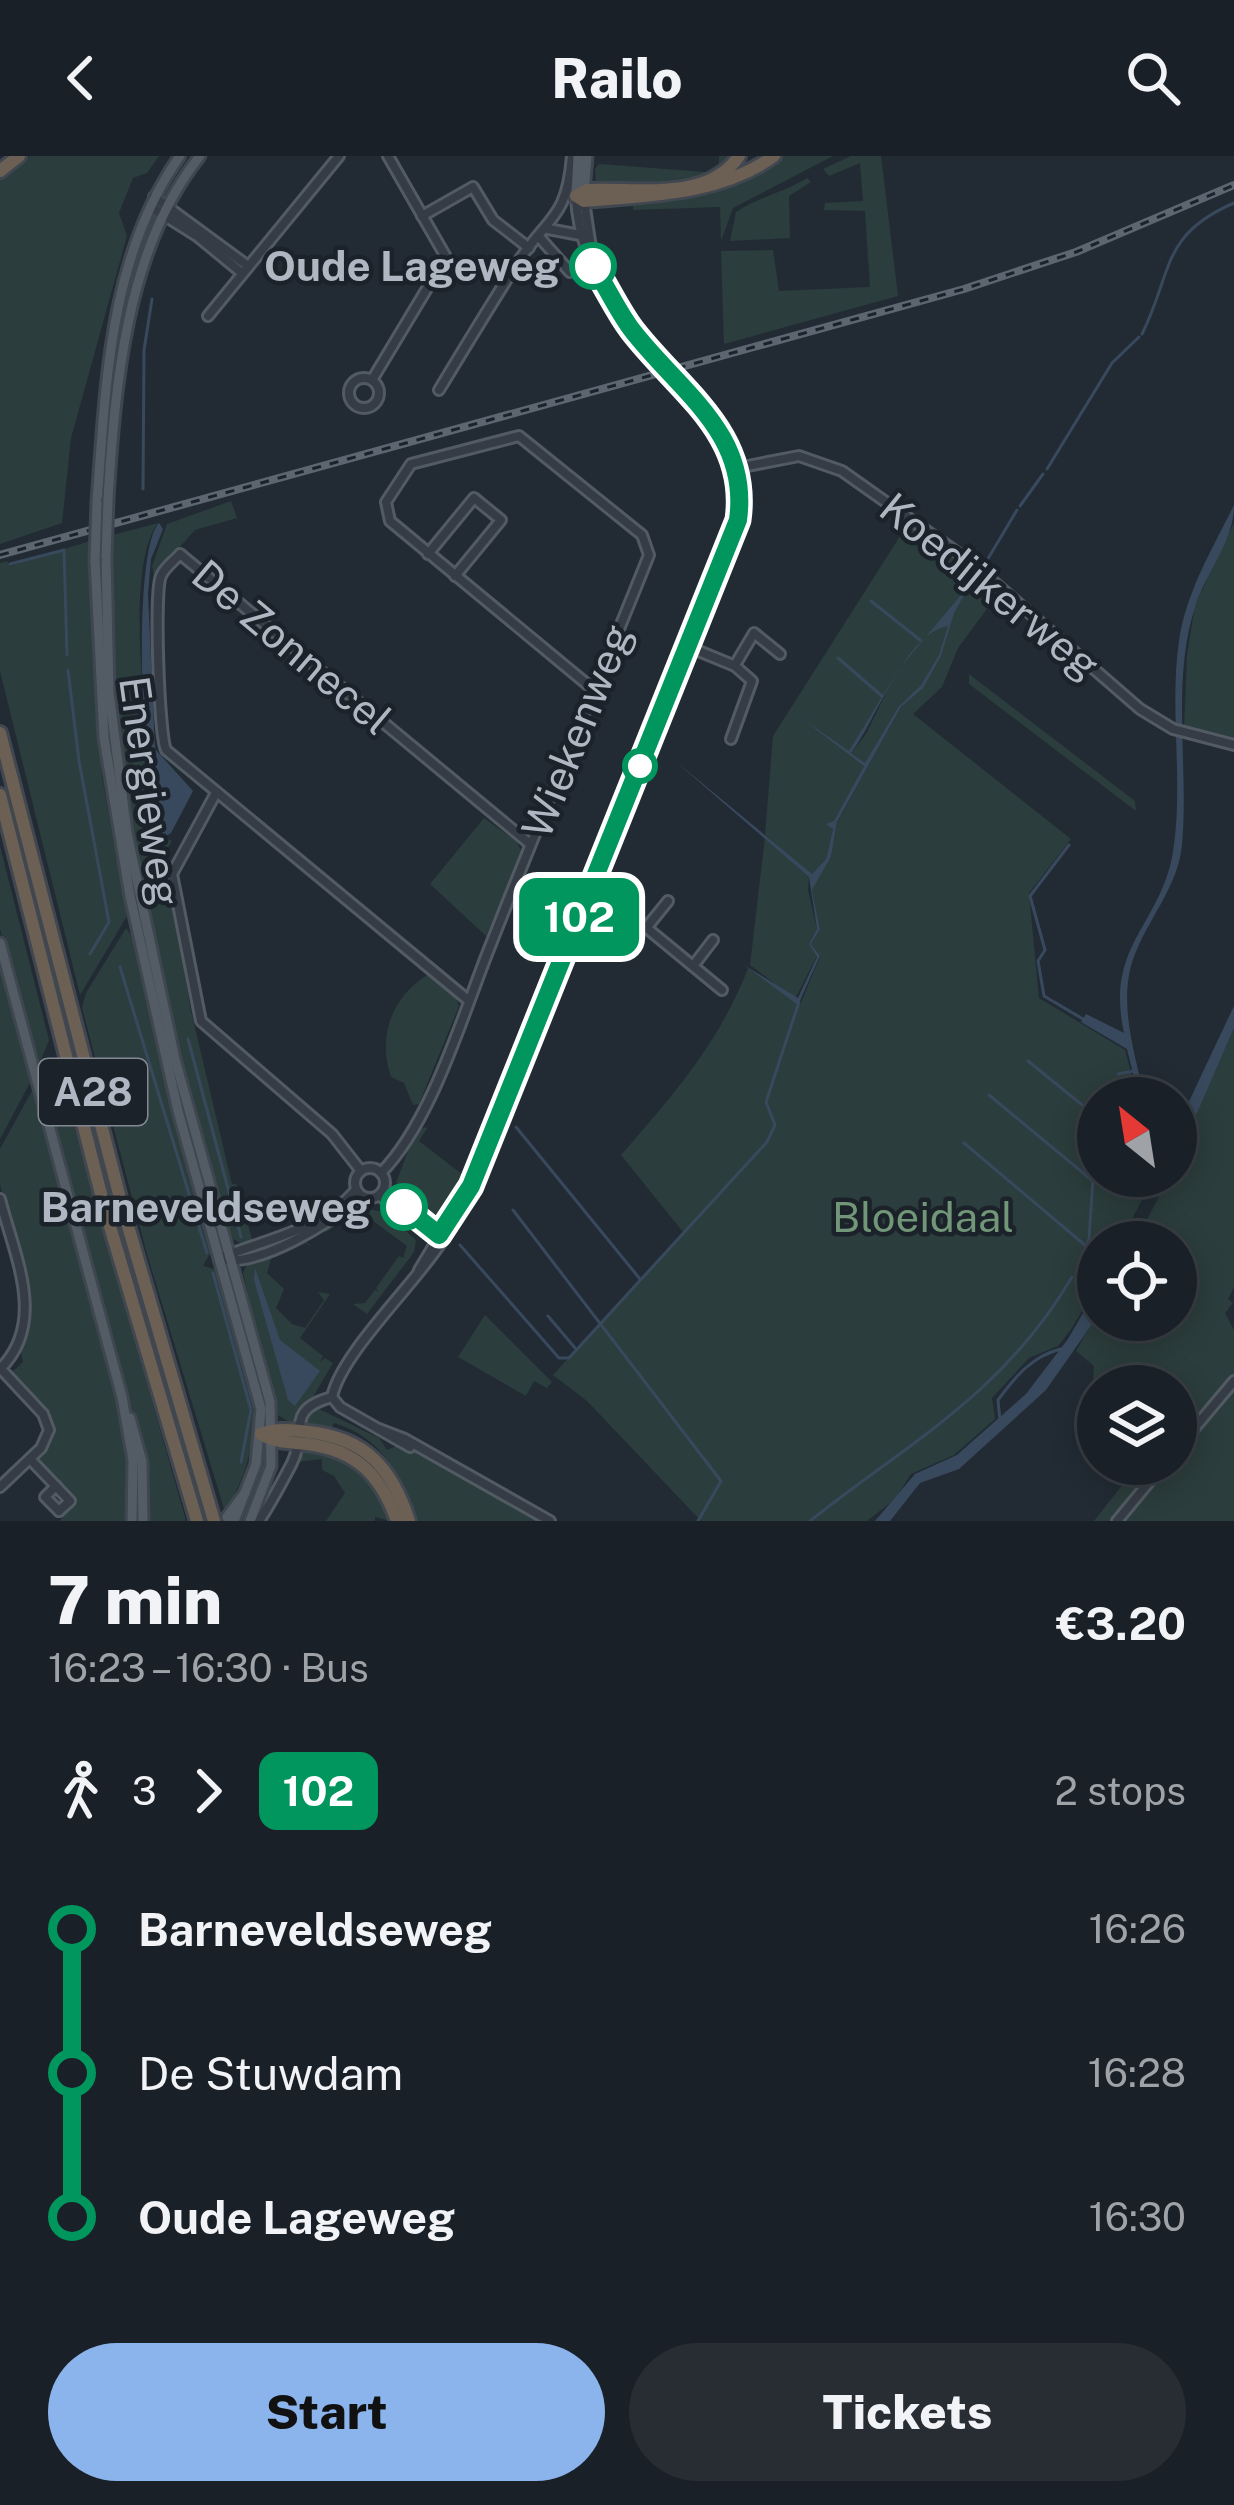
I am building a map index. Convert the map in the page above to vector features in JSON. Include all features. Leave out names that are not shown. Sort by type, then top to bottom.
[{"type":"highway","points":[[0,171],[19,156]]},
{"type":"highway","points":[[582,196],[706,183],[728,171],[739,156]]},
{"type":"highway","points":[[582,196],[718,185],[774,156]]},
{"type":"highway","name":"A28","points":[[1,734],[121,1202],[240,1519]]},
{"type":"highway","name":"A28","points":[[0,795],[104,1206],[197,1521]]},
{"type":"highway","points":[[268,1435],[346,1438],[377,1460],[395,1483],[409,1521]]},
{"type":"highway","points":[[297,1437],[362,1463],[382,1486],[397,1521]]},
{"type":"main road","name":"Energieweg","points":[[180,156],[153,202],[119,300],[107,364],[100,559],[104,738],[130,896],[170,1078],[268,1389],[268,1435]]},
{"type":"main road","name":"Energieweg","points":[[103,501],[122,365],[143,272],[166,209],[200,156]]},
{"type":"main road","points":[[574,156],[582,196]]},
{"type":"main road","points":[[582,196],[587,156]]},
{"type":"main road","name":"Energieweg","points":[[100,559],[114,737],[137,884],[227,1259]]},
{"type":"main road","points":[[0,943],[142,1462],[143,1521]]},
{"type":"main road","points":[[122,1396],[133,1460],[132,1521]]},
{"type":"main road","points":[[240,1519],[271,1466],[268,1435]]},
{"type":"main road","points":[[240,1519],[245,1492],[268,1435]]},
{"type":"street","points":[[208,316],[339,156]]},
{"type":"street","points":[[373,380],[446,257],[388,156]]},
{"type":"street","points":[[439,390],[529,248],[548,229],[566,195],[574,156]]},
{"type":"street","points":[[422,216],[473,187],[494,220],[529,248]]},
{"type":"street","points":[[240,1519],[292,1463],[309,1405],[332,1397],[471,1186],[738,520],[737,468],[720,429],[622,316],[595,268],[583,234],[582,196]]},
{"type":"street","points":[[153,202],[245,270]]},
{"type":"street","points":[[548,229],[583,234]]},
{"type":"street","points":[[540,238],[571,272]]},
{"type":"street","name":"Wiekenweg","points":[[381,1173],[403,1146],[425,1103],[650,548],[642,535],[545,455],[519,436],[510,436],[419,460],[405,470],[385,512],[428,554]]},
{"type":"street","name":"Koedijkerweg","points":[[737,468],[769,458],[799,456],[842,471],[973,563],[1140,709],[1186,734],[1234,745]]},
{"type":"street","points":[[455,576],[501,520],[474,498],[428,554],[455,576],[595,690]]},
{"type":"street","name":"De Zonnecel","points":[[468,1000],[166,750],[162,741],[159,579],[180,554],[530,844]]},
{"type":"street","points":[[735,666],[754,633],[780,653]]},
{"type":"street","points":[[688,647],[735,666],[752,681],[731,739]]},
{"type":"street","points":[[216,793],[172,869],[201,1021],[332,1134],[361,1171]]},
{"type":"street","points":[[591,889],[600,890],[722,990]]},
{"type":"street","points":[[647,927],[668,901]]},
{"type":"street","points":[[693,966],[713,940]]},
{"type":"street","points":[[360,1194],[355,1180],[361,1171],[374,1168],[381,1173],[381,1192]]},
{"type":"street","points":[[227,1259],[307,1233],[360,1194],[381,1192],[439,1239]]},
{"type":"street","points":[[0,1198],[27,1319],[18,1348],[0,1369],[48,1421],[46,1442],[0,1487]]},
{"type":"street","points":[[1197,1425],[1234,1381]]},
{"type":"street","points":[[332,1397],[337,1406],[550,1521]]},
{"type":"street","points":[[30,1459],[56,1486],[70,1501],[58,1516],[45,1497],[56,1486]]},
{"type":"street","points":[[1117,1521],[1147,1485]]},
{"type":"green space","points":[[30,156],[159,156],[147,173],[133,178],[119,213],[127,236],[71,438],[62,523],[0,544],[0,178]]},
{"type":"green space","points":[[719,156],[733,156],[721,169],[688,183],[596,186],[599,164],[706,172],[719,163]]},
{"type":"green space","points":[[781,156],[833,156],[733,208],[721,241],[720,207],[633,210],[633,200],[731,186]]},
{"type":"green space","points":[[851,156],[881,156],[898,296],[724,344],[721,251],[773,250],[779,291],[870,287],[865,211],[824,210],[825,203],[863,201],[860,163],[829,176],[823,169]]},
{"type":"green space","points":[[807,178],[811,182],[789,196],[790,238],[730,241],[736,212]]},
{"type":"green space","points":[[231,501],[237,518],[195,530],[154,576],[152,566],[167,524]]},
{"type":"green space","name":"Bloeidaal","points":[[909,522],[998,594],[958,648],[942,687],[913,714],[1071,839],[1029,893],[1039,998],[1125,1050],[1132,1077],[1077,1077],[1077,1197],[1144,1197],[1131,1221],[1077,1221],[1077,1320],[1072,1328],[1058,1346],[1029,1358],[992,1398],[995,1419],[954,1455],[911,1474],[895,1499],[867,1521],[701,1521],[587,1401],[553,1375],[683,1232],[621,1155],[709,1044],[748,968],[800,1005],[820,957],[811,944],[820,929],[812,890],[831,857],[837,823],[901,707],[923,687],[940,655],[921,685],[899,706],[866,764],[851,753],[886,693],[849,752],[799,717],[865,766],[834,822],[827,824],[833,829],[826,859],[811,875],[765,835],[773,736]]},
{"type":"green space","points":[[158,523],[147,548],[141,584],[142,675],[162,837],[172,841],[147,882],[136,859],[122,777],[111,555],[113,535]]},
{"type":"green space","points":[[1234,523],[1234,740],[1184,728],[1195,605]]},
{"type":"green space","points":[[90,541],[102,776],[127,916],[80,995],[0,671],[0,563],[7,561],[10,566]]},
{"type":"green space","points":[[969,674],[1135,801],[1136,811],[969,684]]},
{"type":"green space","points":[[484,818],[516,841],[522,852],[486,936],[430,884]]},
{"type":"green space","points":[[765,837],[809,877],[817,929],[809,944],[817,956],[795,999],[750,965]]},
{"type":"green space","points":[[0,846],[49,1040],[40,1062],[0,929]]},
{"type":"green space","points":[[167,867],[191,1011],[232,1184],[236,1184],[253,1242],[242,1244],[228,1236],[182,1074],[146,894]]},
{"type":"green space","points":[[126,928],[134,939],[202,1213],[210,1253],[203,1266],[218,1270],[251,1391],[250,1449],[225,1512],[147,1254],[82,1008],[86,993]]},
{"type":"green space","points":[[0,957],[33,1077],[0,1139]]},
{"type":"green space","points":[[429,974],[455,996],[459,1006],[419,1104],[413,1105],[404,1083],[391,1077],[387,1032],[397,1005]]},
{"type":"green space","points":[[1234,1028],[1234,1287],[1228,1299],[1233,1303],[1225,1313],[1234,1330],[1234,1376],[1197,1419],[1197,1365],[1093,1365],[1076,1351],[1082,1341],[1197,1341],[1197,1221],[1146,1221],[1159,1197],[1197,1197],[1197,1113]]},
{"type":"green space","points":[[53,1059],[186,1521],[146,1521],[141,1445],[44,1081]]},
{"type":"green space","points":[[33,1089],[61,1176],[124,1421],[130,1456],[125,1521],[60,1521],[73,1500],[34,1459],[48,1444],[50,1420],[10,1374],[23,1362],[21,1352],[31,1316],[0,1184],[0,1149]]},
{"type":"green space","points":[[428,1127],[419,1141],[467,1178],[445,1209],[433,1216],[396,1183],[416,1130]]},
{"type":"green space","points":[[357,1207],[384,1212],[416,1240],[414,1252],[367,1314],[353,1304],[365,1303],[375,1290],[379,1292],[376,1288],[399,1256],[403,1258],[407,1246],[365,1215],[356,1226],[347,1219],[326,1232],[322,1229]]},
{"type":"green space","points":[[305,1241],[314,1248],[306,1243],[271,1259],[267,1273],[284,1289],[276,1308],[292,1324],[305,1328],[324,1300],[318,1292],[330,1294],[300,1338],[323,1356],[320,1362],[325,1358],[333,1363],[296,1426],[276,1414],[243,1273],[249,1261]]},
{"type":"green space","points":[[485,1315],[552,1382],[547,1388],[534,1381],[526,1396],[458,1357]]},
{"type":"green space","points":[[1234,1389],[1234,1521],[1122,1521],[1152,1485],[1197,1485],[1197,1432]]},
{"type":"green space","points":[[313,1406],[379,1438],[387,1450],[399,1445],[416,1451],[543,1521],[416,1521],[396,1473],[365,1438],[334,1423],[331,1429],[300,1426]]},
{"type":"green space","points":[[297,1450],[330,1457],[355,1470],[374,1491],[390,1521],[375,1517],[375,1521],[326,1521],[345,1493],[334,1476],[322,1470],[322,1459],[297,1462],[276,1493]]},
{"type":"green space","points":[[1122,1485],[1141,1485],[1111,1521],[1094,1521]]},
{"type":"water","points":[[1234,505],[1225,544],[1200,594],[1188,636],[1182,695],[1182,845],[1169,887],[1130,971],[1127,1007],[1140,1077],[1134,1077],[1127,1049],[1081,1022],[1086,1014],[1124,1033],[1120,1003],[1128,956],[1167,877],[1176,826],[1176,667],[1183,623],[1201,571]]},
{"type":"water","points":[[159,523],[163,529],[151,559],[148,594],[155,749],[193,791],[171,833],[163,838],[149,778],[142,678],[145,579],[150,543]]},
{"type":"water","points":[[971,583],[954,613],[941,656],[923,688],[901,707],[837,822],[831,857],[812,890],[820,929],[811,944],[820,956],[798,1005],[744,965],[798,998],[817,957],[809,944],[817,929],[809,877],[674,760],[812,874],[826,859],[833,829],[826,824],[834,821],[864,766],[798,716],[849,751],[903,664],[851,753],[865,763],[899,706],[921,685],[939,655],[948,626],[923,640]]},
{"type":"water","points":[[1234,1006],[1234,1028],[1197,1113],[1197,1084]]},
{"type":"water","points":[[255,1268],[280,1340],[320,1371],[295,1406],[288,1400],[254,1280]]},
{"type":"water","points":[[1077,1323],[1080,1341],[1046,1390],[959,1469],[920,1483],[890,1521],[875,1521],[915,1474],[957,1455],[1026,1394]]},
{"type":"waterway","points":[[1142,334],[1181,242],[1210,215],[1234,203]]},
{"type":"waterway","points":[[143,489],[144,350],[152,299]]},
{"type":"waterway","points":[[1047,469],[1112,363],[1139,337]]},
{"type":"waterway","points":[[1020,506],[1043,474]]},
{"type":"waterway","points":[[983,567],[1017,510]]},
{"type":"waterway","points":[[10,564],[64,550],[67,655]]},
{"type":"waterway","points":[[871,601],[920,640]]},
{"type":"waterway","points":[[838,658],[882,696]]},
{"type":"waterway","points":[[68,670],[79,761],[109,922],[90,954]]},
{"type":"waterway","points":[[1069,845],[1030,896],[1045,950],[1038,961],[1044,996],[1083,1019]]},
{"type":"waterway","points":[[120,967],[207,1253]]},
{"type":"waterway","points":[[460,1245],[559,1358],[569,1358],[767,1142],[775,1125],[766,1102],[799,1002]]},
{"type":"waterway","points":[[188,1039],[241,1237]]},
{"type":"waterway","points":[[1028,1061],[1097,1117],[1090,1221]]},
{"type":"waterway","points":[[1118,1074],[1134,1071]]},
{"type":"waterway","points":[[989,1095],[1077,1168]]},
{"type":"waterway","points":[[516,1127],[640,1279]]},
{"type":"waterway","points":[[964,1143],[1077,1238]]},
{"type":"waterway","points":[[513,1210],[721,1481],[698,1521]]},
{"type":"waterway","points":[[213,1273],[251,1410],[241,1462]]},
{"type":"waterway","points":[[810,1521],[985,1385],[1045,1318],[1072,1277]]},
{"type":"waterway","points":[[548,1316],[575,1348]]},
{"type":"waterway","points":[[1000,1421],[998,1400],[1011,1383],[1033,1362],[1061,1349]]},
{"type":"railway","points":[[0,555],[964,289],[1076,252],[1234,185]]},
{"type":"bus line","name":"102","points":[[404,1207],[439,1235],[471,1186],[738,520],[740,487],[728,442],[632,330],[593,266]]},
{"type":"place","name":"Oude Lageweg","points":[[593,266]]},
{"type":"place","name":"Barneveldseweg","points":[[404,1207]]}]
